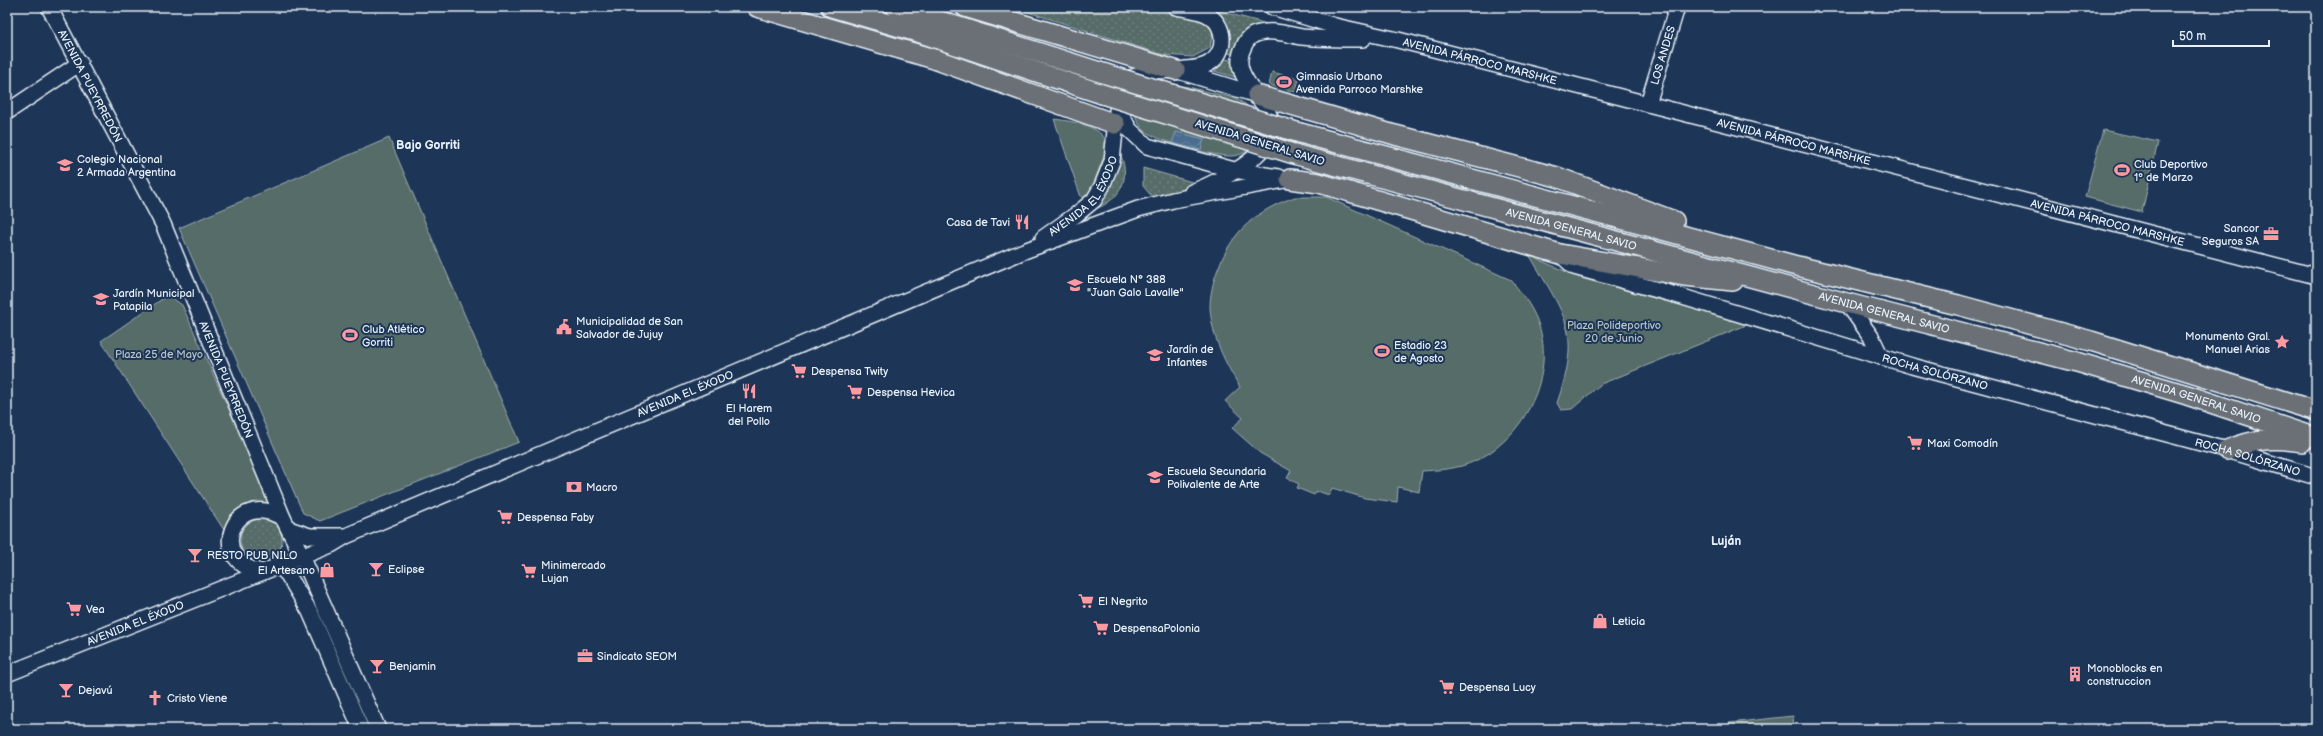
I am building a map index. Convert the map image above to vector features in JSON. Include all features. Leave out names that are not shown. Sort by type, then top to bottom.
[{"type":"highway","points":[[757,7],[934,58],[1117,116]]},
{"type":"highway","name":"AVENIDA GENERAL SAVIO","points":[[831,7],[924,34],[1102,94],[1275,148],[1847,303],[2137,379],[2316,438]]},
{"type":"highway","name":"AVENIDA GENERAL SAVIO","points":[[896,7],[1106,74],[1292,130],[1793,265],[2091,340],[2316,411]]},
{"type":"highway","points":[[965,7],[1175,70]]},
{"type":"highway","points":[[1257,95],[1388,133],[1557,177],[1793,265]]},
{"type":"highway","points":[[1290,179],[1319,183],[1560,254],[1684,276],[1792,287]]},
{"type":"highway","points":[[2227,450],[2260,439],[2275,438],[2316,444]]},
{"type":"main road","name":"AVENIDA PUEYRREDÓN","points":[[50,7],[163,224],[288,527],[378,729]]},
{"type":"main road","points":[[1175,70],[1204,66],[1210,63],[1220,52],[1222,39],[1221,31],[1212,18],[1196,10],[1176,7]]},
{"type":"main road","name":"AVENIDA PÁRROCO MARSHKE","points":[[1272,7],[1335,26],[1398,40],[2316,276]]},
{"type":"main road","name":"LOS ANDES","points":[[1648,104],[1677,7]]},
{"type":"main road","name":"AVENIDA EL ÉXODO","points":[[1173,200],[1234,170],[1256,157],[1270,136],[1271,121],[1257,95],[1244,77],[1238,59],[1247,41],[1258,33],[1328,39],[1398,40]]},
{"type":"main road","points":[[7,112],[80,64]]},
{"type":"main road","points":[[1175,70],[1257,95]]},
{"type":"main road","name":"AVENIDA EL ÉXODO","points":[[1024,251],[1078,214],[1094,200],[1105,180],[1112,161],[1120,92],[1130,78],[1153,71],[1175,70]]},
{"type":"main road","points":[[1117,116],[1132,134],[1147,146],[1234,170],[1290,179]]},
{"type":"main road","name":"AVENIDA EL ÉXODO","points":[[7,674],[331,545],[346,536],[1024,251],[1138,209],[1173,200],[1290,179]]},
{"type":"main road","name":"ROCHA SOLÓRZANO","points":[[1560,254],[1574,268],[1676,295],[1881,357],[2227,450],[2316,477]]},
{"type":"main road","points":[[1847,303],[1867,329],[1881,357]]},
{"type":"main road","points":[[274,567],[292,545],[288,527],[264,510],[255,510],[245,514],[237,521],[232,530],[230,540],[232,550],[237,560],[244,567],[274,567],[288,575],[310,612],[361,729]]},
{"type":"main road","name":"AVENIDA EL ÉXODO","points":[[288,527],[315,537],[346,536]]},
{"type":"green space","points":[[1012,7],[1158,7],[1205,21],[1213,31],[1210,48],[1193,57],[1164,55]]},
{"type":"green space","points":[[1215,10],[1268,24],[1268,26],[1241,37],[1232,54],[1228,53],[1230,40],[1229,30],[1227,25]]},
{"type":"green space","points":[[1225,59],[1230,60],[1238,78],[1214,71],[1222,65]]},
{"type":"green space","name":"Gimnasio Urbano Avenida Parroco Marshke","points":[[1272,72],[1299,79],[1296,92],[1269,85]]},
{"type":"green space","points":[[1159,80],[1234,98],[1245,104],[1253,113],[1257,127],[1257,134],[1251,146],[1240,155],[1224,156],[1173,144],[1145,131],[1138,123],[1134,109],[1136,96],[1142,88],[1149,83]]},
{"type":"green space","points":[[1054,119],[1082,124],[1095,130],[1105,139],[1105,153],[1089,196],[1084,198],[1081,197]]},
{"type":"green space","name":"Club Deportivo 1º de Marzo","points":[[2103,130],[2158,142],[2142,212],[2085,197]]},
{"type":"green space","name":"Club Atlético Gorriti","points":[[389,138],[519,442],[320,521],[303,513],[179,228]]},
{"type":"green space","points":[[1119,151],[1123,160],[1124,169],[1122,185],[1114,198],[1098,208],[1112,181],[1117,166]]},
{"type":"green space","points":[[1143,168],[1199,184],[1154,199],[1143,186]]},
{"type":"green space","name":"Estadio 23 de Agosto","points":[[1295,197],[1326,197],[1511,280],[1528,303],[1538,322],[1543,348],[1542,368],[1538,387],[1530,406],[1520,423],[1507,438],[1492,451],[1469,464],[1442,470],[1422,471],[1419,492],[1398,487],[1397,502],[1365,498],[1332,488],[1329,495],[1317,491],[1314,495],[1297,488],[1299,484],[1287,478],[1291,471],[1260,453],[1232,428],[1243,418],[1225,401],[1240,387],[1224,359],[1213,329],[1210,308],[1213,283],[1224,256],[1238,233],[1258,215],[1269,208]]},
{"type":"green space","name":"Plaza Polideportivo 20 de Junio","points":[[1530,256],[1581,278],[1749,324],[1601,384],[1572,409],[1561,410],[1557,403],[1568,358],[1569,341],[1566,326],[1553,295]]},
{"type":"green space","name":"Plaza 25 de Mayo","points":[[168,295],[182,305],[271,503],[255,503],[242,508],[232,517],[224,530],[101,341]]},
{"type":"green space","points":[[257,519],[265,519],[276,525],[282,536],[282,544],[276,555],[265,561],[257,561],[246,555],[240,544],[240,536],[246,525]]},
{"type":"green space","points":[[1793,716],[1794,729],[1730,729],[1729,723]]},
{"type":"water","points":[[1176,132],[1204,139],[1201,150],[1172,143]]},
{"type":"place","name":"Gimnasio Urbano Avenida Parroco Marshke","points":[[1284,82]]},
{"type":"place","name":"Colegio Nacional 2 Armada Argentina","points":[[65,165]]},
{"type":"place","name":"Club Deportivo 1º de Marzo","points":[[2122,170]]},
{"type":"place","name":"Casa de Tavi","points":[[1022,222]]},
{"type":"place","name":"Sancor Seguros SA","points":[[2271,234]]},
{"type":"place","name":"Escuela N° 388 \"Juan Galo Lavalle\"","points":[[1075,285]]},
{"type":"place","name":"Jardín Municipal Patapila","points":[[101,299]]},
{"type":"place","name":"Municipalidad de San Salvador de Jujuy","points":[[564,327]]},
{"type":"place","name":"Club Atlético Gorriti","points":[[350,335]]},
{"type":"place","name":"Monumento Gral. Manuel Arias","points":[[2282,342]]},
{"type":"place","name":"Estadio 23 de Agosto","points":[[1382,351]]},
{"type":"place","name":"Jardín de Infantes","points":[[1155,355]]},
{"type":"place","name":"Despensa Twity","points":[[799,371]]},
{"type":"place","name":"El Harem del Pollo","points":[[749,391]]},
{"type":"place","name":"Despensa Hevica","points":[[855,392]]},
{"type":"place","name":"Maxi Comodín","points":[[1915,443]]},
{"type":"place","name":"Escuela Secundaria Polivalente de Arte","points":[[1155,477]]},
{"type":"place","name":"Macro","points":[[574,487]]},
{"type":"place","name":"Despensa Faby","points":[[505,517]]},
{"type":"place","name":"RESTO PUB NILO","points":[[195,555]]},
{"type":"place","name":"Eclipse","points":[[376,569]]},
{"type":"place","name":"El Artesano","points":[[327,570]]},
{"type":"place","name":"Minimercado Lujan","points":[[529,571]]},
{"type":"place","name":"El Negrito","points":[[1086,601]]},
{"type":"place","name":"Vea","points":[[74,609]]},
{"type":"place","name":"Leticia","points":[[1600,621]]},
{"type":"place","name":"DespensaPolonia","points":[[1101,628]]},
{"type":"place","name":"Sindicato SEOM","points":[[585,656]]},
{"type":"place","name":"Benjamin","points":[[377,666]]},
{"type":"place","name":"Monoblocks en construccion","points":[[2075,674]]},
{"type":"place","name":"Despensa Lucy","points":[[1447,687]]},
{"type":"place","name":"Dejavú","points":[[66,690]]},
{"type":"place","name":"Cristo Viene","points":[[155,698]]},
{"type":"district","name":"Bajo Gorriti","points":[[428,145]]},
{"type":"district","name":"Luján","points":[[1726,541]]}]
